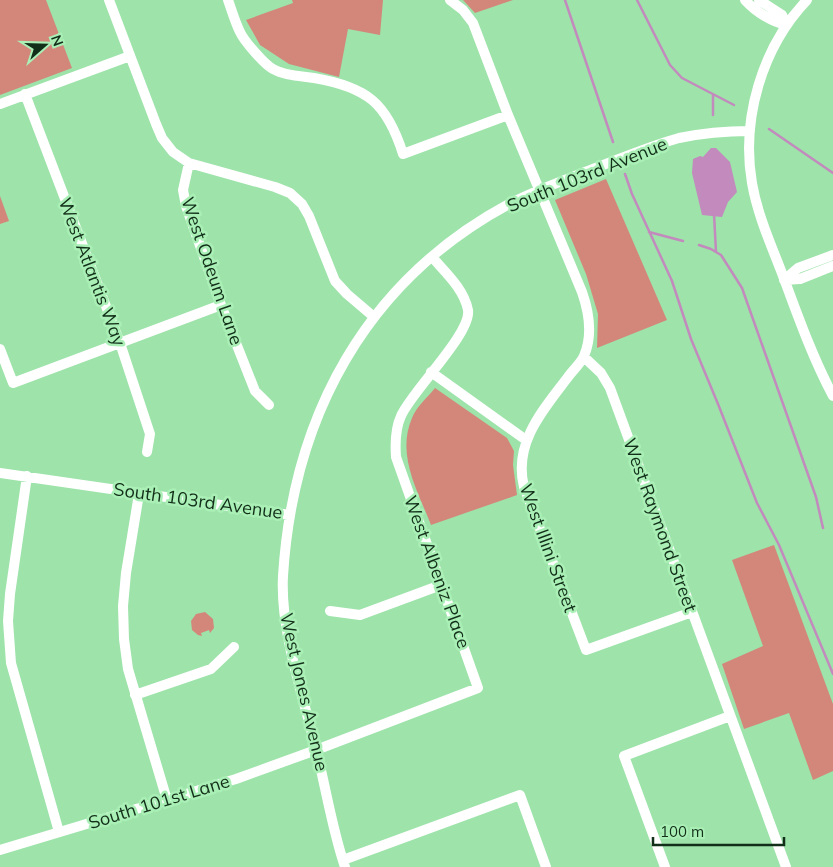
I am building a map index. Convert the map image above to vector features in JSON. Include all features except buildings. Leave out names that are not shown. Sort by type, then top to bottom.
[{"type":"street","points":[[109,0],[162,138],[173,152],[189,163],[275,187],[290,194],[302,204],[309,216],[329,271],[335,282],[374,317]]},
{"type":"street","points":[[228,0],[240,34],[272,69],[285,74],[332,81],[352,88],[369,98],[380,106],[388,116],[403,154],[508,115]]},
{"type":"street","points":[[450,0],[463,10],[473,23],[508,115],[586,302],[590,320],[584,356]]},
{"type":"street","points":[[745,0],[751,7],[776,22],[787,25]]},
{"type":"street","points":[[759,0],[782,15],[787,25]]},
{"type":"street","points":[[807,0],[787,25],[760,81],[750,131],[749,159],[752,185],[762,219],[813,356],[833,396]]},
{"type":"street","points":[[0,104],[130,56]]},
{"type":"street","name":"West Atlantis Way","points":[[25,94],[120,343],[150,434],[147,452]]},
{"type":"street","name":"South 103rd Avenue","points":[[0,472],[138,494],[290,515],[307,445],[321,408],[339,370],[374,317],[390,298],[447,244],[491,215],[539,190],[665,142],[711,132],[750,131]]},
{"type":"street","name":"West Odeum Lane","points":[[189,163],[184,190],[186,206],[221,305],[255,391],[268,405]]},
{"type":"street","points":[[784,280],[798,268],[833,255]]},
{"type":"street","name":"West Albeniz Place","points":[[432,257],[458,288],[466,302],[468,313],[465,324],[457,338],[401,415],[395,432],[396,457],[478,688]]},
{"type":"street","points":[[784,280],[800,279],[833,266]]},
{"type":"street","points":[[0,349],[13,383],[221,305]]},
{"type":"street","name":"West Illini Street","points":[[584,356],[536,420],[526,440],[521,466],[524,487],[586,650],[692,612]]},
{"type":"street","name":"West Raymond Street","points":[[584,356],[601,373],[610,388],[786,867]]},
{"type":"street","points":[[432,372],[526,440]]},
{"type":"street","points":[[28,476],[10,594],[8,621],[11,664],[60,832]]},
{"type":"street","points":[[138,494],[126,573],[123,606],[124,639],[128,669],[167,800]]},
{"type":"street","name":"West Jones Avenue","points":[[290,515],[283,578],[286,628],[344,863]]},
{"type":"street","points":[[330,611],[360,615],[441,585]]},
{"type":"street","points":[[135,695],[211,669],[234,647]]},
{"type":"street","name":"South 101st Lane","points":[[0,850],[236,779],[478,688]]},
{"type":"street","points":[[665,867],[624,756],[730,716]]},
{"type":"street","points":[[344,863],[520,795],[546,867]]},
{"type":"shaded area","points":[[0,0],[46,0],[72,68],[0,95]]},
{"type":"shaded area","points":[[292,0],[383,0],[380,35],[348,29],[339,77],[289,64],[260,45],[246,20],[293,3]]},
{"type":"shaded area","points":[[463,0],[513,0],[475,13]]},
{"type":"shaded area","points":[[711,148],[716,148],[730,162],[737,192],[728,202],[722,217],[702,215],[692,173],[693,159],[700,156],[703,157]]},
{"type":"shaded area","points":[[606,179],[667,320],[597,348],[598,314],[586,274],[555,200]]},
{"type":"shaded area","points":[[0,196],[9,221],[0,224]]},
{"type":"shaded area","points":[[435,388],[507,438],[514,451],[513,465],[517,495],[431,525],[415,486],[406,446],[414,414]]},
{"type":"shaded area","points":[[774,545],[833,704],[833,771],[813,780],[789,713],[744,729],[722,664],[763,646],[732,560]]},
{"type":"shaded area","points":[[205,612],[213,619],[214,628],[210,633],[209,630],[201,633],[202,636],[192,630],[191,621],[196,614]]},
{"type":"waterway","points":[[565,0],[613,142]]},
{"type":"waterway","points":[[637,0],[670,65],[682,78],[734,105]]},
{"type":"waterway","points":[[713,95],[713,115]]},
{"type":"waterway","points":[[769,129],[833,173]]},
{"type":"waterway","points":[[625,174],[632,194],[672,281],[691,339],[757,503],[779,545],[833,674]]},
{"type":"waterway","points":[[714,214],[716,252]]},
{"type":"waterway","points":[[649,232],[683,241]]},
{"type":"waterway","points":[[699,245],[721,255],[742,288],[816,497],[823,528]]}]
